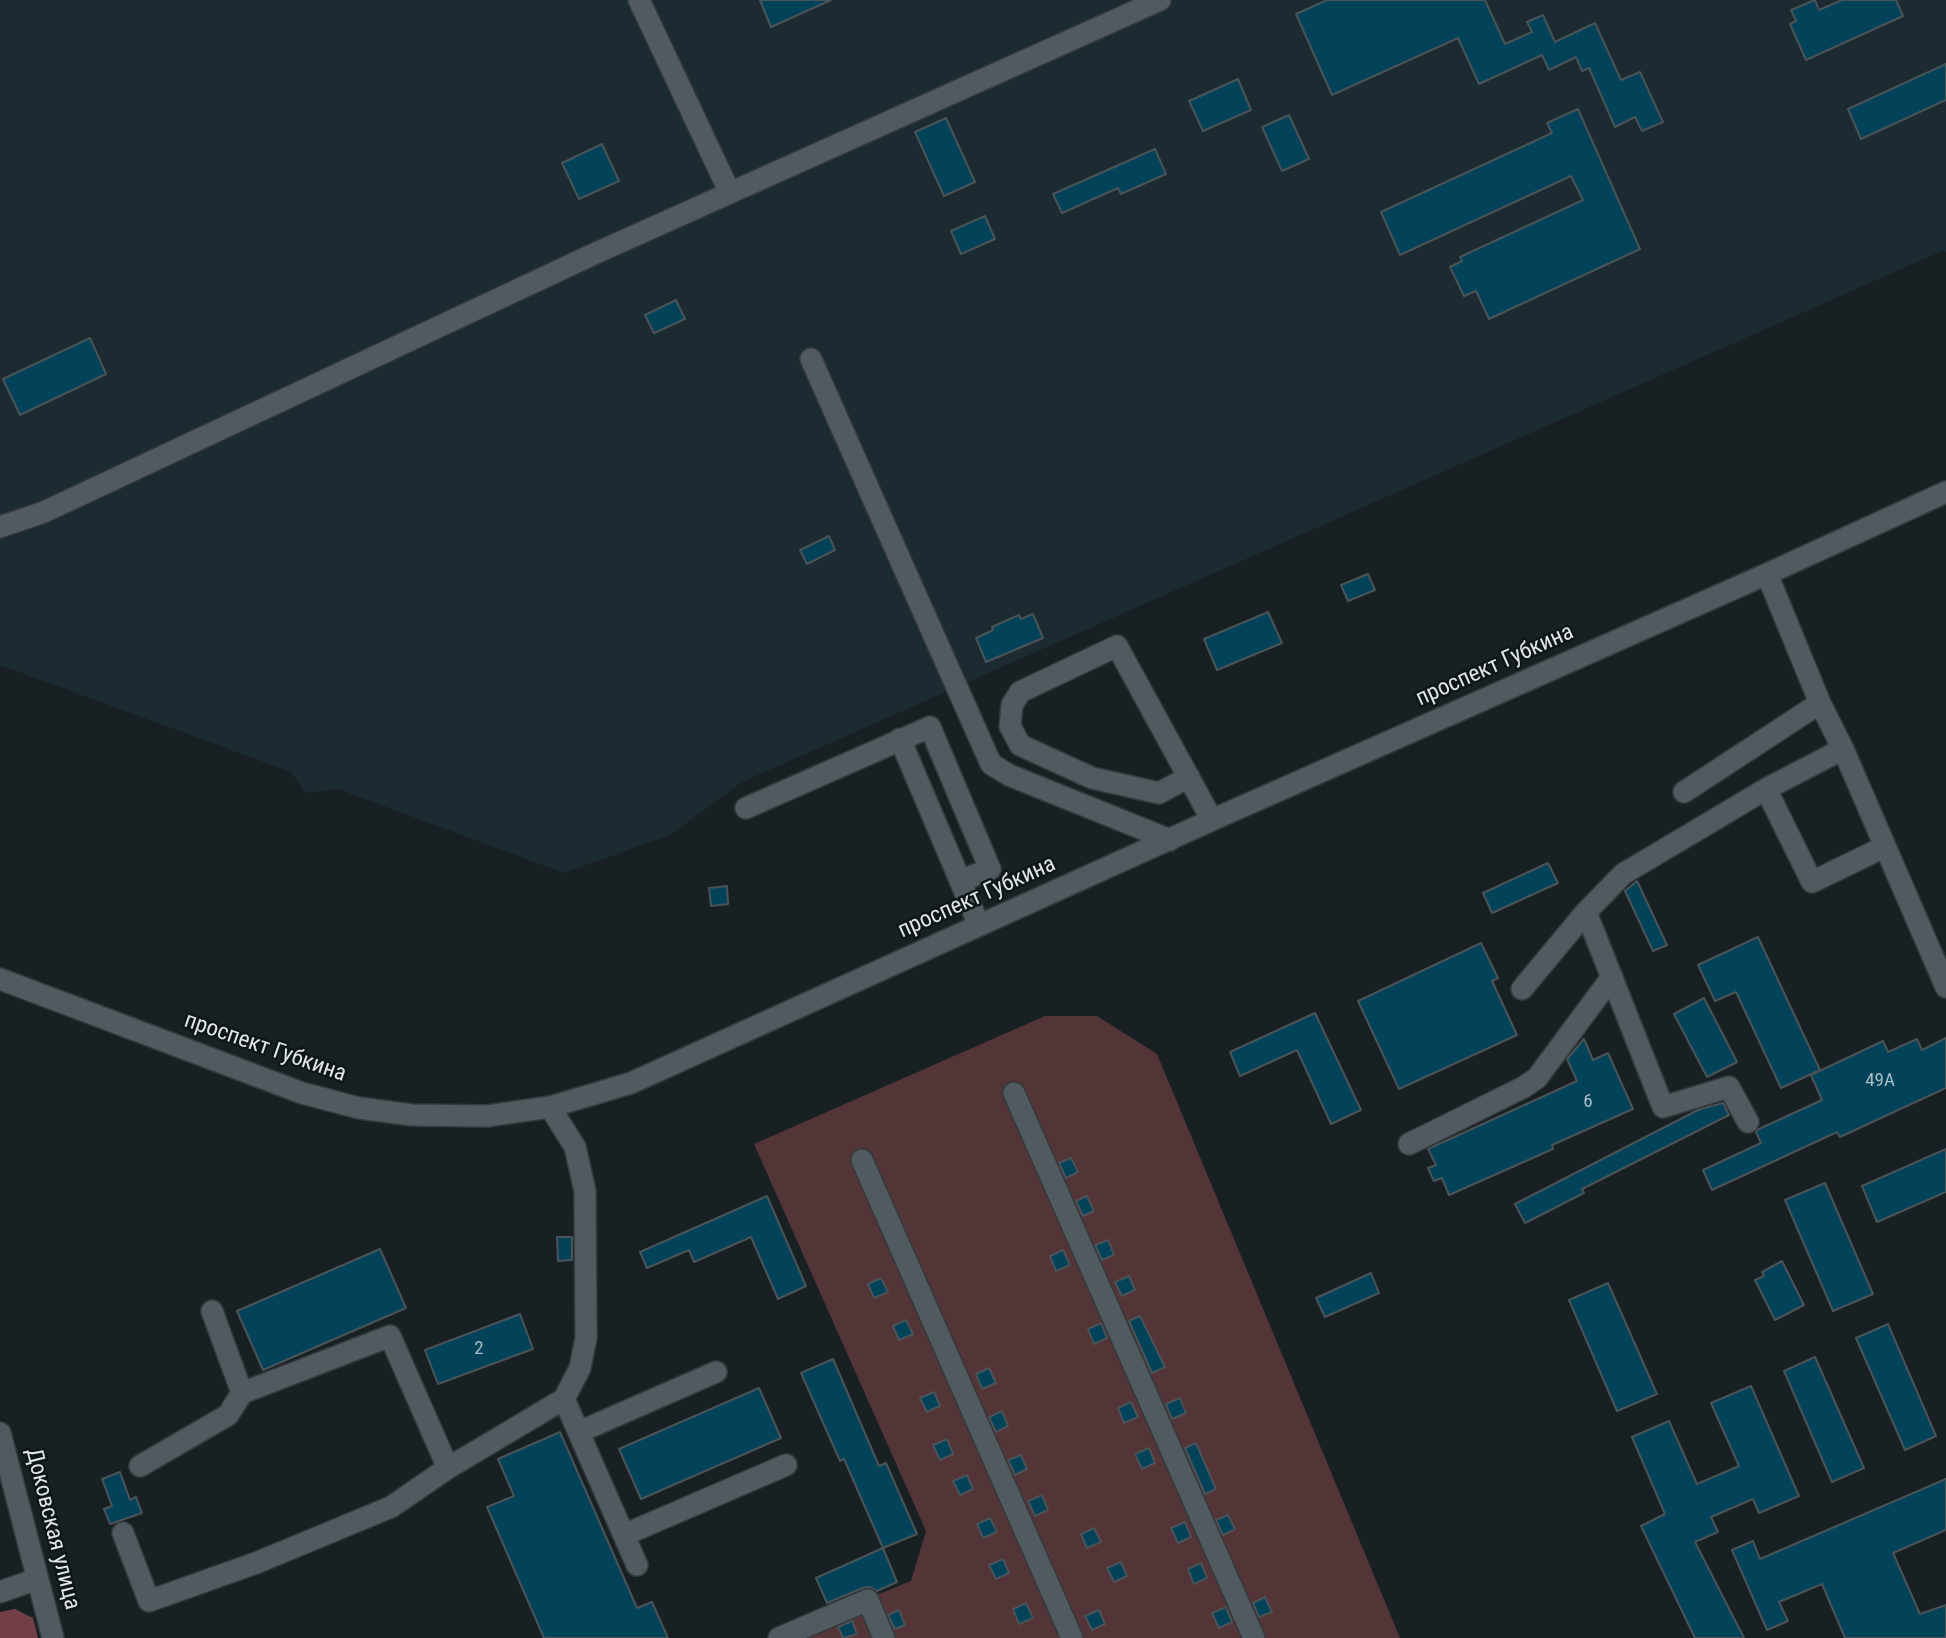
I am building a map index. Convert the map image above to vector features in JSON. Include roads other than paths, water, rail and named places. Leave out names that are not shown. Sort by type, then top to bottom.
[{"type":"street","points":[[639,0],[730,193]]},
{"type":"street","points":[[0,527],[44,512],[596,253],[1160,0]]},
{"type":"street","points":[[811,359],[991,764],[1009,775],[1170,840]]},
{"type":"street","name":"проспект Губкина","points":[[0,979],[302,1093],[359,1108],[412,1115],[487,1116],[550,1107],[631,1083],[1946,492]]},
{"type":"street","points":[[1768,573],[1820,703],[1843,749],[1946,987]]},
{"type":"street","points":[[1188,778],[1159,793],[1093,778],[1020,746],[1010,726],[1012,705],[1020,692],[1117,646],[1212,820]]},
{"type":"street","points":[[1685,792],[1820,703]]},
{"type":"street","points":[[746,808],[930,727],[990,869],[960,881]]},
{"type":"street","points":[[900,739],[979,925]]},
{"type":"street","points":[[1522,989],[1586,912],[1623,874],[1766,789],[1843,749]]},
{"type":"street","points":[[1766,789],[1812,882],[1884,846]]},
{"type":"street","points":[[1586,912],[1663,1107],[1729,1087],[1748,1122]]},
{"type":"street","points":[[1409,1144],[1524,1087],[1536,1078],[1612,977]]},
{"type":"street","points":[[1014,1093],[1254,1638]]},
{"type":"street","points":[[123,1533],[149,1601],[256,1563],[391,1507],[448,1468],[565,1399],[580,1368],[586,1338],[585,1191],[575,1147],[550,1107]]},
{"type":"street","points":[[862,1160],[1072,1638]]},
{"type":"street","points":[[212,1311],[242,1393]]},
{"type":"street","points":[[140,1466],[228,1415],[242,1393],[390,1336],[448,1468]]},
{"type":"street","points":[[579,1432],[716,1372]]},
{"type":"street","points":[[565,1399],[637,1565]]},
{"type":"street","name":"Доковская улица","points":[[0,1433],[53,1638]]},
{"type":"street","points":[[624,1535],[786,1465]]},
{"type":"street","points":[[0,1592],[37,1579]]},
{"type":"street","points":[[779,1638],[867,1600],[884,1638]]}]
